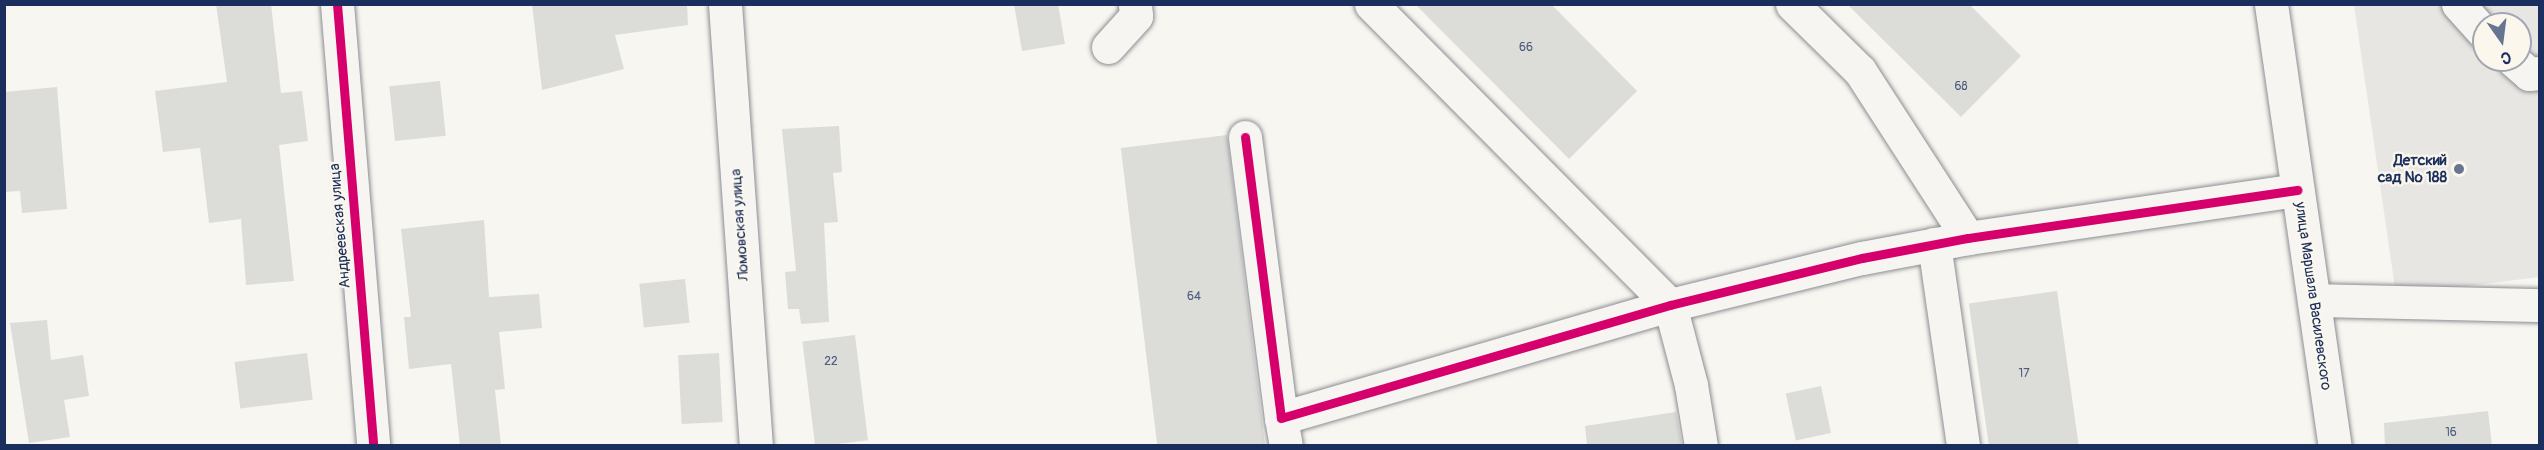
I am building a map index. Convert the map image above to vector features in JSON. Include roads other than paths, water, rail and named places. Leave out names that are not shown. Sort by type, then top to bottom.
[{"type":"street","name":"Андреевская улица","points":[[338,4],[373,446]]},
{"type":"street","name":"Ломовская улица","points":[[725,4],[756,446]]},
{"type":"street","points":[[1107,47],[1136,16],[1135,4]]},
{"type":"street","points":[[1371,4],[1670,305],[1691,385],[1701,446]]},
{"type":"street","points":[[1792,4],[1860,71],[1968,238]]},
{"type":"street","name":"улица Маршала Василевского","points":[[2271,4],[2335,446]]},
{"type":"street","points":[[2458,4],[2472,20]]},
{"type":"street","points":[[2526,72],[2529,75],[2540,73]]},
{"type":"street","points":[[1245,136],[1283,432],[1670,305],[1934,244],[2298,190]]},
{"type":"street","points":[[1934,244],[1963,446]]},
{"type":"street","points":[[2314,300],[2540,305]]},
{"type":"place","name":"Детский сад № 188","points":[[2459,169]]}]
